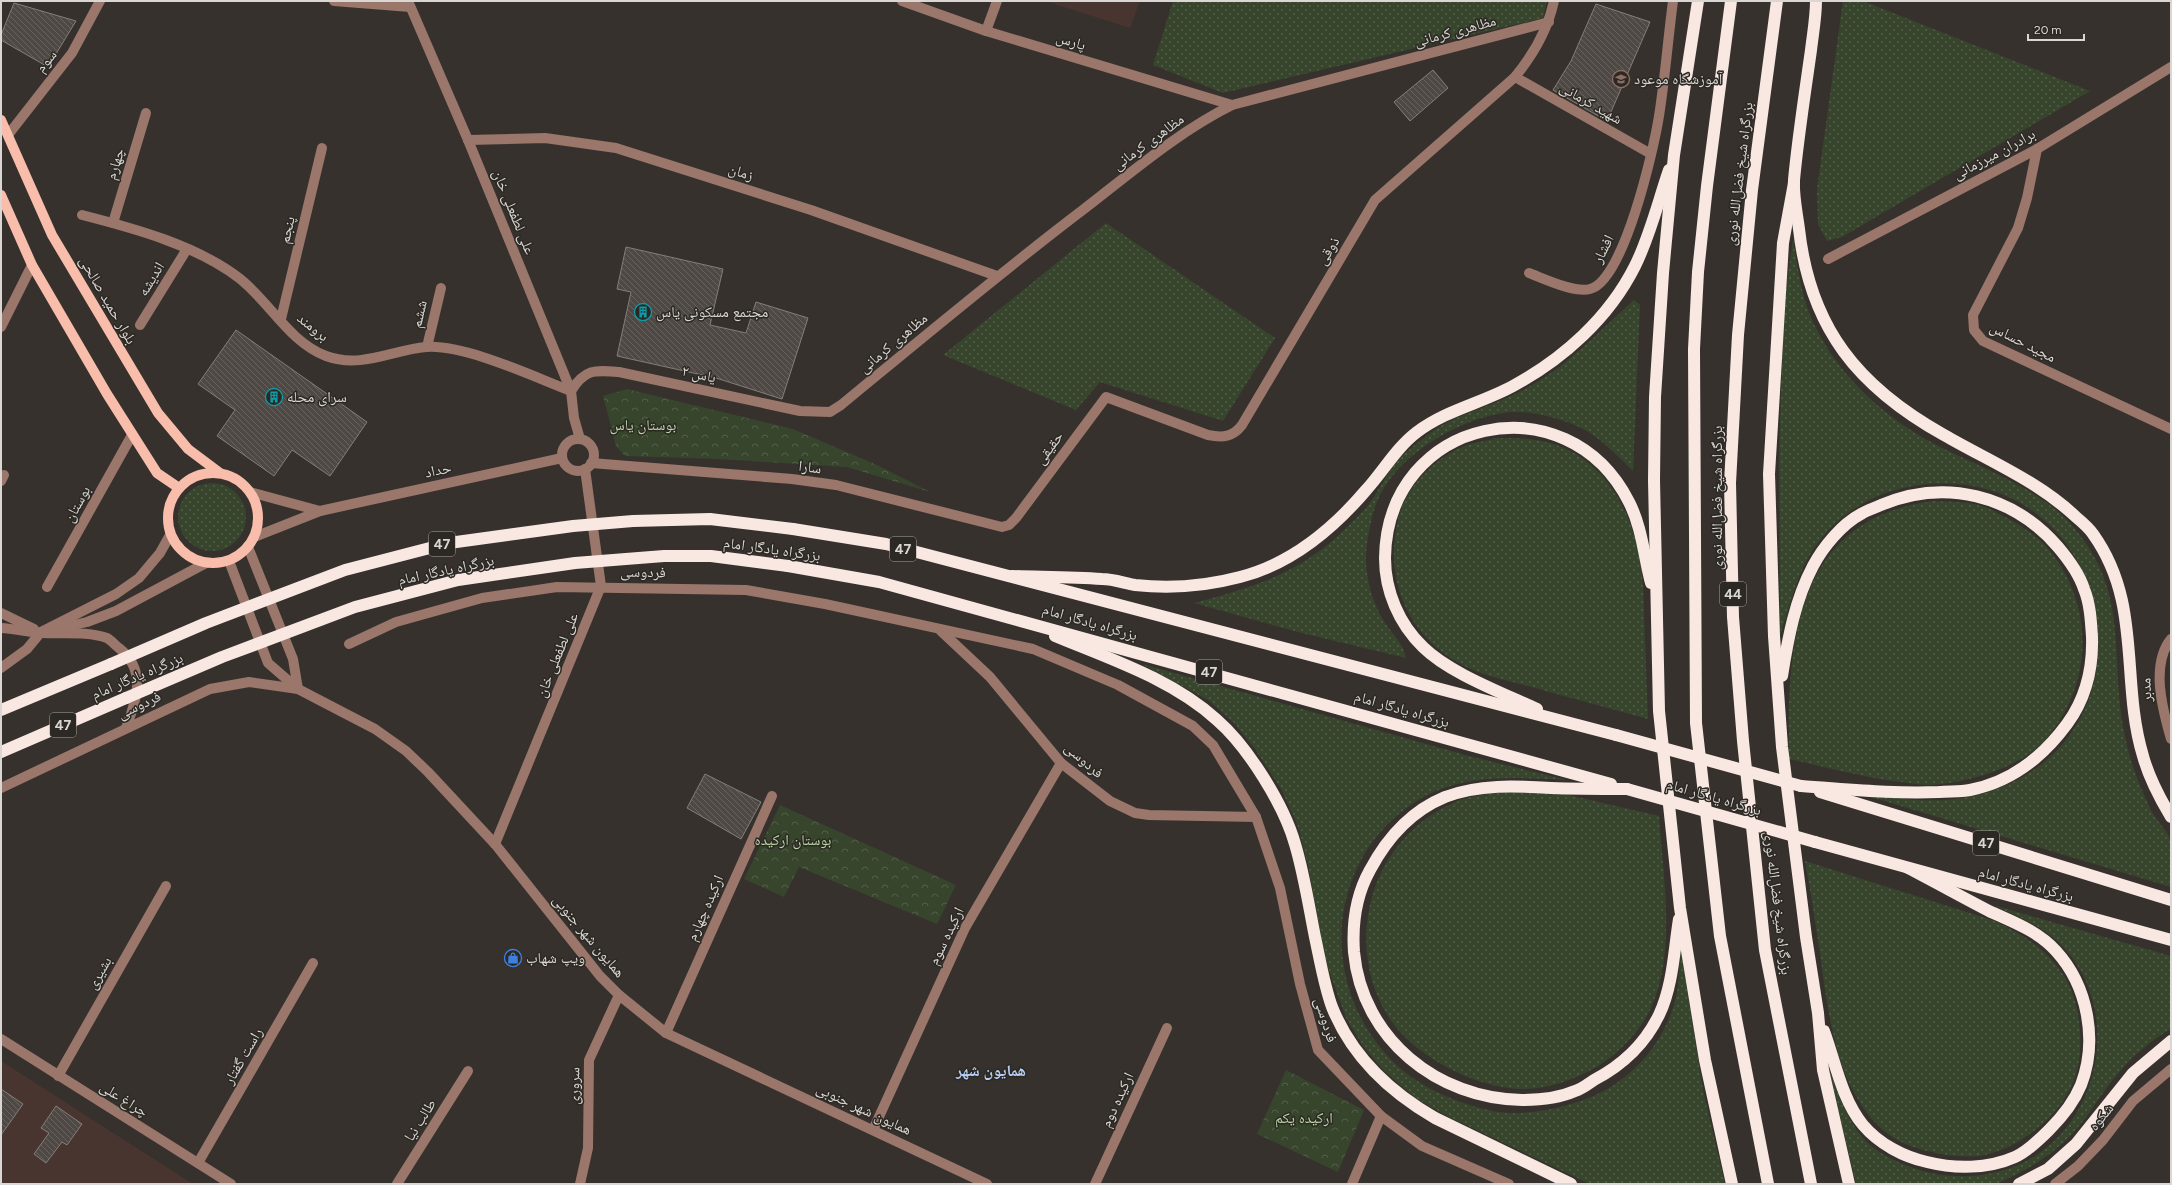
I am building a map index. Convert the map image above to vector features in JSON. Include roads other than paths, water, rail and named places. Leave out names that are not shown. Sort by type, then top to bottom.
[{"type":"highway","points":[[1698,1],[1674,155],[1663,273],[1654,397],[1654,480],[1659,711],[1680,908],[1705,1060],[1732,1184]]},
{"type":"highway","name":"بزرگراه شیخ فضل‌الله نوری","points":[[1731,1],[1707,186],[1698,280],[1694,349],[1696,723],[1720,936],[1768,1184]]},
{"type":"highway","name":"بزرگراه شیخ فضل‌الله نوری","points":[[1777,1],[1752,190],[1738,335],[1730,483],[1734,617],[1743,741],[1765,950],[1811,1184]]},
{"type":"highway","points":[[1816,1],[1794,184],[1783,243],[1769,474],[1774,636],[1785,771],[1806,937],[1818,1013],[1823,1070],[1849,1184]]},
{"type":"highway","points":[[1012,576],[1104,579],[1158,587],[1192,586],[1241,577],[1272,565],[1299,551],[1322,535],[1347,512],[1394,454],[1417,432],[1445,416],[1511,387],[1547,366],[1578,340],[1603,315],[1635,267],[1645,243],[1674,155]]},
{"type":"highway","points":[[1794,184],[1801,243],[1809,282],[1824,323],[1846,355],[1891,401],[1924,424],[2033,483],[2064,505],[2093,533],[2112,568],[2124,602],[2134,710],[2142,754],[2155,790],[2171,817]]},
{"type":"highway","points":[[1560,720],[1443,663],[1423,648],[1409,632],[1398,614],[1389,590],[1385,566],[1385,542],[1390,516],[1396,502],[1412,475],[1431,456],[1453,442],[1475,433],[1498,428],[1516,428],[1544,432],[1583,448],[1602,462],[1630,503],[1639,530],[1656,602]]},
{"type":"highway","points":[[1779,695],[1789,631],[1800,595],[1814,565],[1835,536],[1859,514],[1898,498],[1932,492],[1963,493],[1994,501],[2025,517],[2049,537],[2070,561],[2084,589],[2091,621],[2092,653],[2087,685],[2074,714],[2054,741],[2030,765],[2002,780],[1969,790],[1919,793],[1801,786]]},
{"type":"highway","name":"بزرگراه یادگار امام","points":[[1,710],[206,623],[345,570],[449,542],[573,526],[633,521],[710,520],[793,529],[886,544],[1012,576],[1440,691],[1560,720],[1801,786],[2171,900]]},
{"type":"highway","name":"بزرگراه یادگار امام","points":[[1,752],[222,657],[356,607],[458,580],[576,563],[664,556],[711,556],[788,566],[879,582],[1010,617],[2171,940]]},
{"type":"highway","points":[[1010,617],[1152,677],[1201,706],[1219,721],[1236,740],[1261,774],[1280,808],[1292,836],[1332,1007],[1348,1038],[1362,1059],[1381,1080],[1414,1106],[1466,1134],[1571,1184]]},
{"type":"highway","points":[[1627,789],[1494,786],[1469,790],[1445,797],[1420,811],[1400,826],[1380,851],[1365,878],[1355,907],[1353,937],[1355,960],[1361,984],[1373,1014],[1386,1033],[1413,1061],[1443,1082],[1475,1094],[1499,1099],[1538,1100],[1575,1091],[1604,1075],[1630,1056],[1647,1037],[1660,1014],[1668,989],[1680,908]]},
{"type":"highway","points":[[1818,1013],[1850,1103],[1863,1125],[1877,1138],[1900,1153],[1942,1166],[1966,1167],[1994,1164],[2016,1157],[2042,1138],[2063,1116],[2080,1087],[2088,1061],[2088,1031],[2085,1002],[2074,975],[2056,951],[2037,934],[1908,868]]},
{"type":"highway","points":[[2019,1184],[2048,1168],[2076,1144],[2128,1078],[2148,1058],[2171,1041]]},
{"type":"main road","name":"بلوار حمید صالحی","points":[[1,120],[52,235],[158,413],[188,449],[220,473]]},
{"type":"main road","points":[[1,195],[32,265],[132,435],[157,473],[179,488]]},
{"type":"main road","points":[[220,473],[231,477],[250,492],[258,514],[254,537],[248,547],[229,561],[217,564],[206,563],[194,560],[184,554],[170,535],[168,511],[171,500],[179,488],[196,476],[220,473]]},
{"type":"street","name":"سوم","points":[[8,135],[72,53],[100,1]]},
{"type":"street","points":[[334,1],[409,4]]},
{"type":"street","name":"پارس","points":[[902,1],[986,31],[1232,105]]},
{"type":"street","points":[[986,31],[997,1]]},
{"type":"street","name":"ذوقی","points":[[1106,396],[1208,435],[1220,438],[1229,436],[1238,431],[1375,200],[1516,77],[1530,57],[1549,22],[1554,1]]},
{"type":"street","name":"افشار","points":[[1529,273],[1577,290],[1591,289],[1603,282],[1621,252],[1629,231],[1651,154],[1659,116],[1674,1]]},
{"type":"street","name":"علی لطفعلی خان","points":[[409,4],[468,140],[571,391],[574,418],[580,439]]},
{"type":"street","name":"مظاهری کرمانی","points":[[830,412],[841,405],[997,276],[1172,140],[1211,116],[1232,105],[1549,22]]},
{"type":"street","name":"برادران میرزمانی","points":[[1828,259],[2037,149],[2170,69]]},
{"type":"street","name":"شهید کرمانی","points":[[1516,77],[1651,154]]},
{"type":"street","name":"چهارم","points":[[113,223],[146,113]]},
{"type":"street","name":"زمان","points":[[468,140],[545,138],[616,148],[811,210],[997,276]]},
{"type":"street","name":"پنجم","points":[[281,320],[322,148]]},
{"type":"street","name":"مجید حساس","points":[[2037,149],[2018,228],[1973,315],[1974,330],[1983,341],[2171,429]]},
{"type":"street","name":"برومند","points":[[82,215],[113,223],[187,249],[238,278],[301,341],[315,351],[342,361],[378,358],[427,347],[475,355],[571,391]]},
{"type":"street","name":"اندیشه","points":[[140,325],[187,249]]},
{"type":"street","points":[[1,327],[32,265]]},
{"type":"street","name":"ششم","points":[[427,347],[441,288]]},
{"type":"street","name":"یاس ۲","points":[[571,391],[578,379],[587,373],[600,370],[619,372],[800,411],[830,412]]},
{"type":"street","name":"حقیقی","points":[[1016,518],[1106,396]]},
{"type":"street","name":"بوستان","points":[[47,587],[132,435]]},
{"type":"street","points":[[580,439],[589,444],[592,448],[593,458],[588,466],[580,471],[570,469],[562,458],[562,451],[567,443],[580,439]]},
{"type":"street","name":"حداد","points":[[254,537],[320,511],[562,458]]},
{"type":"street","points":[[588,466],[601,586]]},
{"type":"street","name":"سارا","points":[[588,466],[792,479],[836,485],[1002,527],[1009,525],[1016,518]]},
{"type":"street","points":[[250,492],[320,511]]},
{"type":"street","points":[[1,668],[27,649],[41,632],[116,594],[139,578],[160,553],[170,535]]},
{"type":"street","points":[[248,547],[293,659],[298,689]]},
{"type":"street","points":[[229,561],[268,664],[298,689]]},
{"type":"street","points":[[1,612],[41,632],[87,622],[116,611],[206,563]]},
{"type":"street","name":"علی لطفعلی خان","points":[[495,844],[601,586]]},
{"type":"street","name":"فردوسی","points":[[349,644],[396,622],[482,598],[557,587],[601,586],[746,590],[825,604],[1033,649],[1118,685],[1193,726],[1212,745],[1256,817],[1271,857],[1280,888],[1300,984],[1318,1050],[1381,1116],[1422,1146],[1509,1184]]},
{"type":"street","points":[[1,628],[82,634],[107,638],[129,655],[136,672],[138,687],[135,706],[126,728]]},
{"type":"street","name":"فردوسی","points":[[940,630],[990,677],[1061,763],[1110,801],[1135,814],[1256,817]]},
{"type":"street","name":"مدبر","points":[[2171,639],[2167,644],[2160,672],[2162,708],[2171,740]]},
{"type":"street","name":"فردوسی","points":[[1,788],[210,689],[249,682],[298,689]]},
{"type":"street","name":"همایون‌ شهر جنوبی","points":[[298,689],[375,729],[406,751],[495,844],[600,976],[619,995],[666,1033],[987,1184]]},
{"type":"street","name":"ارکیده سوم","points":[[873,1130],[965,928],[1061,763]]},
{"type":"street","name":"ارکیده چهارم","points":[[666,1033],[772,796]]},
{"type":"street","name":"بشیری","points":[[58,1076],[166,886]]},
{"type":"street","name":"راست گفتار","points":[[198,1163],[313,963]]},
{"type":"street","name":"سروری","points":[[580,1184],[588,1148],[589,1060],[619,995]]},
{"type":"street","name":"ارکیده دوم","points":[[1095,1184],[1167,1028]]},
{"type":"street","name":"چراغ‌ علی","points":[[1,1039],[231,1184]]},
{"type":"street","name":"شکوه","points":[[2055,1184],[2078,1166],[2103,1140],[2133,1100],[2171,1069]]},
{"type":"street","name":"طالب‌ نیا","points":[[397,1184],[468,1071]]},
{"type":"street","points":[[1352,1184],[1381,1116]]},
{"type":"place","name":"آموزشگاه موعود","points":[[1621,79]]},
{"type":"place","name":"مجتمع مسکونی یاس","points":[[643,312]]},
{"type":"place","name":"سرای محله","points":[[274,397]]},
{"type":"place","name":"ویپ شهاب","points":[[513,958]]},
{"type":"district","name":"همایون شهر","points":[[991,1070]]},
{"type":"park label","name":"بوستان یاس","points":[[643,425]]},
{"type":"park label","name":"بوستان ارکیده","points":[[793,840]]},
{"type":"park label","name":"ارکیده یکم","points":[[1304,1118]]}]
